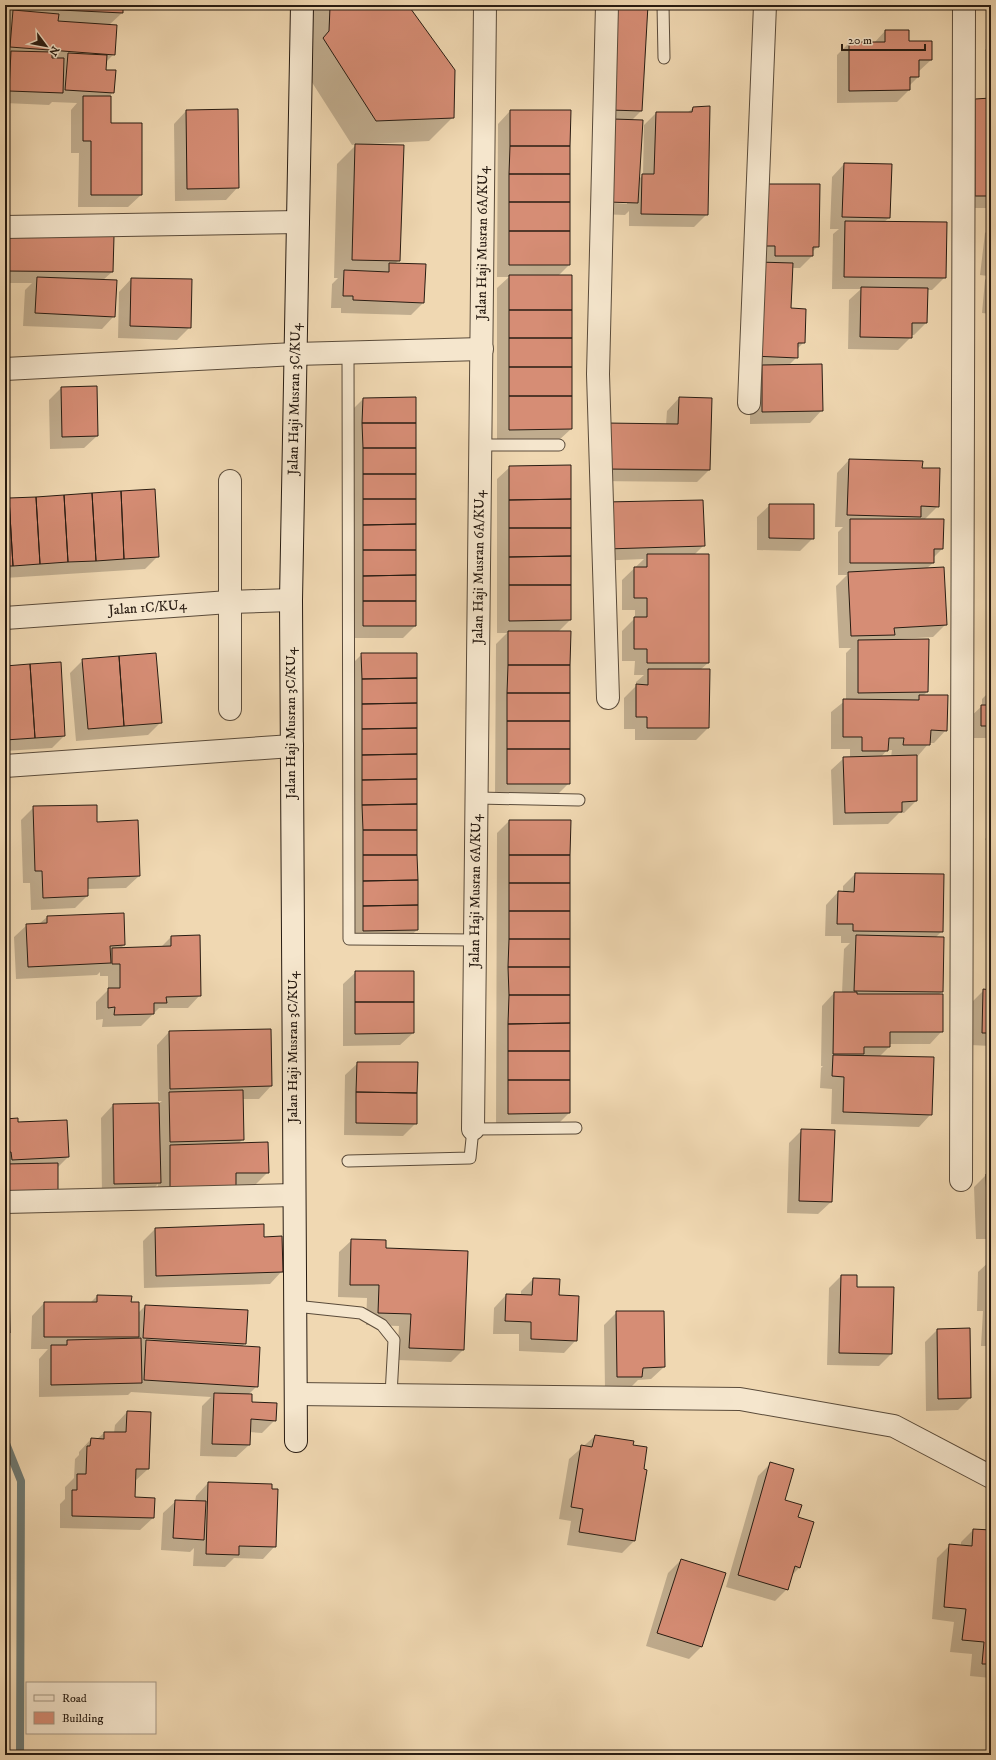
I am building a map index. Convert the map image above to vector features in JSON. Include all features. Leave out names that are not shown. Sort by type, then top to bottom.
[{"type":"street","name":"Jalan Haji Musran 3C/KU4","points":[[296,1441],[291,600],[302,5]]},
{"type":"street","name":"Jalan Haji Musran 6A/KU4","points":[[473,1129],[478,798],[485,5]]},
{"type":"street","points":[[607,5],[598,374],[608,698]]},
{"type":"street","points":[[749,403],[765,5]]},
{"type":"street","points":[[961,1180],[964,5]]},
{"type":"street","points":[[5,228],[298,222]]},
{"type":"street","points":[[5,369],[295,354],[482,349]]},
{"type":"street","points":[[230,481],[230,708]]},
{"type":"street","name":"Jalan 1C/KU4","points":[[5,618],[229,602],[291,600]]},
{"type":"street","points":[[5,766],[292,746]]},
{"type":"street","points":[[5,1202],[294,1195]]},
{"type":"street","points":[[296,1394],[740,1399],[894,1426],[991,1477]]},
{"type":"lane","points":[[663,5],[664,58]]},
{"type":"lane","points":[[348,353],[349,939],[476,940]]},
{"type":"lane","points":[[481,445],[559,445]]},
{"type":"lane","points":[[478,798],[579,800]]},
{"type":"lane","points":[[348,1161],[470,1158],[473,1129],[576,1128]]},
{"type":"lane","points":[[295,1306],[361,1313],[382,1325],[394,1340],[391,1395]]},
{"type":"building","points":[[19,5],[123,5],[123,13],[18,8]]},
{"type":"building","points":[[315,5],[408,5],[455,70],[454,118],[376,121],[323,38],[329,31],[330,7],[315,7]]},
{"type":"building","points":[[616,5],[648,5],[642,111],[610,110]]},
{"type":"building","points":[[13,10],[59,14],[58,21],[117,25],[115,55],[10,47]]},
{"type":"building","points":[[885,30],[909,30],[909,41],[932,41],[932,60],[919,60],[919,77],[910,77],[910,90],[849,91],[849,42],[885,42]]},
{"type":"building","points":[[11,51],[52,52],[52,58],[64,58],[63,93],[9,91]]},
{"type":"building","points":[[68,53],[107,55],[106,70],[116,70],[114,93],[65,90]]},
{"type":"building","points":[[83,96],[111,96],[111,123],[142,123],[142,195],[91,195],[91,141],[83,141]]},
{"type":"building","points":[[991,98],[991,196],[975,196],[975,99]]},
{"type":"building","points":[[710,106],[708,215],[641,214],[642,174],[654,174],[656,112],[692,112],[693,107]]},
{"type":"building","points":[[238,109],[239,188],[187,189],[186,110]]},
{"type":"building","points":[[510,110],[571,110],[570,146],[510,146]]},
{"type":"building","points":[[613,119],[643,120],[638,203],[608,202]]},
{"type":"building","points":[[355,144],[404,145],[400,261],[352,260]]},
{"type":"building","points":[[510,146],[570,146],[570,174],[509,174]]},
{"type":"building","points":[[844,163],[892,164],[890,218],[842,217]]},
{"type":"building","points":[[509,174],[570,174],[570,202],[509,202]]},
{"type":"building","points":[[762,184],[820,184],[819,247],[813,247],[813,256],[775,256],[775,246],[761,246]]},
{"type":"building","points":[[509,202],[570,202],[570,231],[509,231]]},
{"type":"building","points":[[845,221],[947,222],[946,278],[844,277]]},
{"type":"building","points":[[509,231],[570,231],[570,265],[509,265]]},
{"type":"building","points":[[5,235],[114,236],[113,272],[5,271]]},
{"type":"building","points":[[757,262],[793,263],[791,308],[806,309],[805,343],[798,343],[798,358],[752,356]]},
{"type":"building","points":[[389,263],[426,264],[424,303],[353,300],[353,296],[343,296],[344,270],[389,272]]},
{"type":"building","points":[[509,275],[572,275],[572,310],[509,310]]},
{"type":"building","points":[[37,277],[117,280],[115,317],[35,313]]},
{"type":"building","points":[[131,278],[192,279],[191,328],[130,326]]},
{"type":"building","points":[[861,287],[928,288],[927,323],[912,323],[912,338],[860,337]]},
{"type":"building","points":[[509,310],[572,310],[572,338],[509,338]]},
{"type":"building","points":[[509,338],[572,338],[572,367],[509,367]]},
{"type":"building","points":[[822,364],[823,411],[762,412],[762,365]]},
{"type":"building","points":[[509,367],[572,367],[572,396],[509,396]]},
{"type":"building","points":[[97,386],[98,436],[62,437],[61,387]]},
{"type":"building","points":[[509,396],[572,396],[572,429],[509,430]]},
{"type":"building","points":[[416,397],[416,423],[362,423],[363,398]]},
{"type":"building","points":[[679,397],[712,398],[710,470],[605,469],[606,423],[678,424]]},
{"type":"building","points":[[362,423],[416,423],[416,448],[363,448]]},
{"type":"building","points":[[363,448],[416,448],[416,474],[363,474]]},
{"type":"building","points":[[849,459],[923,461],[922,468],[940,468],[939,507],[921,506],[921,517],[847,515]]},
{"type":"building","points":[[571,465],[571,499],[509,500],[509,466]]},
{"type":"building","points":[[363,474],[416,474],[416,499],[363,499]]},
{"type":"building","points":[[155,489],[159,557],[124,559],[121,491]]},
{"type":"building","points":[[121,491],[124,559],[96,561],[92,493]]},
{"type":"building","points":[[92,493],[96,561],[68,562],[64,495]]},
{"type":"building","points":[[64,495],[68,562],[40,564],[36,497]]},
{"type":"building","points":[[36,497],[40,564],[13,566],[9,498]]},
{"type":"building","points":[[9,498],[13,566],[5,566],[5,499]]},
{"type":"building","points":[[363,499],[416,499],[416,524],[363,525]]},
{"type":"building","points":[[571,499],[571,528],[509,528],[509,500]]},
{"type":"building","points":[[703,500],[705,546],[606,549],[605,502]]},
{"type":"building","points":[[769,504],[814,504],[814,539],[769,538]]},
{"type":"building","points":[[850,519],[944,519],[943,549],[934,549],[934,563],[850,563]]},
{"type":"building","points":[[416,524],[416,550],[363,550],[363,525]]},
{"type":"building","points":[[509,528],[571,528],[571,556],[509,557]]},
{"type":"building","points":[[363,550],[416,550],[416,575],[363,576]]},
{"type":"building","points":[[647,554],[709,554],[709,663],[647,663],[647,649],[634,649],[634,617],[647,617],[647,598],[634,598],[634,567],[647,567]]},
{"type":"building","points":[[571,556],[571,585],[509,585],[509,557]]},
{"type":"building","points":[[944,567],[947,625],[894,628],[895,635],[851,636],[848,572]]},
{"type":"building","points":[[416,575],[416,601],[363,601],[363,576]]},
{"type":"building","points":[[509,585],[571,585],[571,620],[509,621]]},
{"type":"building","points":[[363,601],[416,601],[416,626],[363,626]]},
{"type":"building","points":[[508,631],[571,631],[570,665],[508,665]]},
{"type":"building","points":[[929,639],[928,692],[858,693],[858,640]]},
{"type":"building","points":[[156,653],[162,723],[124,726],[119,656]]},
{"type":"building","points":[[361,653],[417,653],[417,678],[362,679]]},
{"type":"building","points":[[119,656],[124,726],[88,729],[82,659]]},
{"type":"building","points":[[61,662],[65,736],[35,738],[30,664]]},
{"type":"building","points":[[30,664],[35,738],[5,740],[5,666]]},
{"type":"building","points":[[508,665],[570,665],[570,693],[507,693]]},
{"type":"building","points":[[648,669],[710,669],[709,728],[647,728],[647,717],[636,717],[636,684],[648,685]]},
{"type":"building","points":[[417,678],[417,703],[362,704],[362,679]]},
{"type":"building","points":[[507,693],[570,693],[570,721],[507,721]]},
{"type":"building","points":[[919,695],[948,695],[947,731],[931,730],[930,745],[903,745],[904,738],[889,738],[888,751],[862,751],[862,737],[843,737],[843,699],[919,700]]},
{"type":"building","points":[[417,703],[417,728],[362,729],[362,704]]},
{"type":"building","points":[[981,705],[991,705],[991,726],[981,726]]},
{"type":"building","points":[[507,721],[570,721],[570,749],[507,749]]},
{"type":"building","points":[[417,728],[417,754],[362,755],[362,729]]},
{"type":"building","points":[[507,749],[570,749],[570,784],[507,784]]},
{"type":"building","points":[[417,754],[417,779],[362,780],[362,755]]},
{"type":"building","points":[[917,755],[917,801],[902,802],[902,812],[845,813],[843,757]]},
{"type":"building","points":[[417,779],[417,804],[362,805],[362,780]]},
{"type":"building","points":[[417,804],[417,830],[363,830],[362,805]]},
{"type":"building","points":[[97,805],[97,822],[138,820],[140,876],[88,878],[88,896],[43,898],[42,871],[35,871],[33,806]]},
{"type":"building","points":[[509,820],[571,820],[570,855],[509,855]]},
{"type":"building","points":[[363,830],[417,830],[417,855],[363,855]]},
{"type":"building","points":[[363,855],[417,855],[418,880],[363,881]]},
{"type":"building","points":[[509,855],[570,855],[570,883],[509,883]]},
{"type":"building","points":[[855,873],[944,874],[943,932],[853,931],[853,924],[837,924],[838,891],[854,892]]},
{"type":"building","points":[[418,880],[418,905],[363,906],[363,881]]},
{"type":"building","points":[[509,883],[570,883],[570,911],[509,911]]},
{"type":"building","points":[[418,905],[418,930],[363,931],[363,906]]},
{"type":"building","points":[[509,911],[570,911],[570,939],[509,939]]},
{"type":"building","points":[[124,913],[125,945],[110,946],[111,963],[28,967],[26,924],[47,923],[47,916]]},
{"type":"building","points":[[200,935],[201,996],[166,997],[167,1003],[154,1003],[154,1014],[114,1015],[115,1007],[108,1008],[108,988],[120,988],[120,964],[112,964],[112,948],[171,946],[171,936]]},
{"type":"building","points":[[856,935],[944,937],[943,992],[854,991]]},
{"type":"building","points":[[509,939],[570,939],[570,967],[508,967]]},
{"type":"building","points":[[508,967],[570,967],[570,995],[509,995]]},
{"type":"building","points":[[355,971],[414,971],[414,1002],[355,1002]]},
{"type":"building","points":[[983,989],[991,990],[991,1033],[982,1033]]},
{"type":"building","points":[[834,992],[857,992],[857,994],[943,994],[943,1032],[890,1032],[890,1047],[864,1047],[864,1054],[833,1054]]},
{"type":"building","points":[[509,995],[570,995],[570,1023],[508,1024]]},
{"type":"building","points":[[355,1002],[414,1002],[414,1033],[355,1034]]},
{"type":"building","points":[[570,1023],[570,1051],[508,1051],[508,1024]]},
{"type":"building","points":[[271,1029],[272,1086],[170,1089],[169,1031]]},
{"type":"building","points":[[508,1051],[570,1051],[570,1080],[508,1080]]},
{"type":"building","points":[[833,1055],[934,1057],[932,1115],[843,1112],[844,1077],[832,1076]]},
{"type":"building","points":[[357,1062],[418,1062],[417,1093],[356,1092]]},
{"type":"building","points":[[508,1080],[570,1080],[570,1113],[508,1114]]},
{"type":"building","points":[[243,1090],[244,1140],[170,1142],[169,1092]]},
{"type":"building","points":[[356,1092],[417,1093],[417,1124],[356,1123]]},
{"type":"building","points":[[159,1103],[161,1183],[114,1184],[113,1104]]},
{"type":"building","points":[[18,1118],[18,1122],[67,1120],[69,1157],[12,1160],[11,1152],[5,1152],[5,1119]]},
{"type":"building","points":[[801,1129],[835,1130],[832,1202],[799,1201]]},
{"type":"building","points":[[268,1142],[269,1173],[236,1173],[236,1190],[170,1191],[170,1145]]},
{"type":"building","points":[[58,1163],[58,1192],[5,1194],[5,1164]]},
{"type":"building","points":[[986,1174],[991,1174],[991,1227],[988,1227]]},
{"type":"building","points":[[264,1224],[264,1237],[282,1236],[283,1272],[156,1276],[155,1228]]},
{"type":"building","points":[[351,1239],[386,1240],[386,1248],[468,1251],[464,1350],[409,1348],[411,1314],[378,1313],[379,1285],[350,1285]]},
{"type":"building","points":[[990,1259],[991,1299],[989,1299]]},
{"type":"building","points":[[841,1275],[857,1275],[857,1287],[894,1287],[892,1354],[839,1353]]},
{"type":"building","points":[[533,1278],[560,1279],[559,1295],[579,1296],[577,1341],[531,1339],[531,1322],[505,1321],[506,1294],[532,1295]]},
{"type":"building","points":[[5,1284],[9,1284],[10,1333],[5,1332]]},
{"type":"building","points":[[97,1295],[132,1296],[131,1302],[139,1302],[139,1337],[44,1337],[44,1302],[97,1302]]},
{"type":"building","points":[[145,1305],[248,1310],[246,1344],[143,1338]]},
{"type":"building","points":[[616,1311],[664,1311],[665,1367],[643,1368],[642,1377],[617,1377]]},
{"type":"building","points":[[970,1328],[971,1398],[938,1399],[937,1329]]},
{"type":"building","points":[[141,1338],[142,1383],[51,1385],[51,1345],[67,1345],[67,1340]]},
{"type":"building","points":[[146,1340],[260,1347],[258,1387],[144,1380]]},
{"type":"building","points":[[214,1393],[252,1394],[252,1402],[277,1403],[276,1421],[251,1419],[250,1445],[212,1444]]},
{"type":"building","points":[[127,1411],[151,1412],[149,1469],[136,1469],[135,1497],[155,1498],[154,1518],[72,1516],[72,1490],[77,1490],[77,1474],[86,1474],[87,1446],[90,1446],[91,1438],[104,1439],[104,1432],[126,1432]]},
{"type":"building","points":[[595,1435],[634,1441],[633,1445],[647,1447],[644,1469],[647,1470],[635,1541],[579,1532],[583,1509],[571,1507],[581,1445],[592,1447]]},
{"type":"building","points":[[770,1462],[794,1469],[785,1500],[802,1505],[798,1517],[814,1522],[800,1568],[795,1566],[788,1590],[738,1575]]},
{"type":"building","points":[[208,1482],[272,1484],[272,1489],[278,1489],[276,1547],[239,1546],[239,1555],[206,1554]]},
{"type":"building","points":[[175,1500],[206,1501],[204,1540],[173,1538]]},
{"type":"building","points":[[973,1529],[991,1530],[991,1664],[982,1664],[984,1642],[962,1640],[966,1609],[944,1607],[949,1544],[972,1546]]},
{"type":"building","points":[[681,1559],[726,1573],[702,1647],[657,1633]]},
{"type":"waterway","points":[[5,1441],[21,1481],[20,1755]]}]
